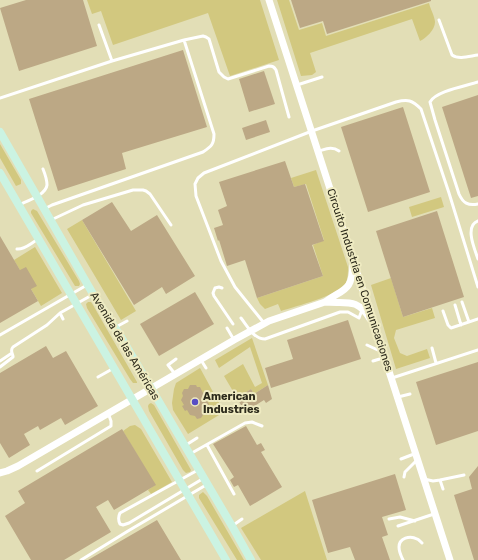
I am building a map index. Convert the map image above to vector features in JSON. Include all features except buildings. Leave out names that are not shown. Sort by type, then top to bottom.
[{"type":"main road","name":"Avenida de las Américas","points":[[0,132],[93,294],[185,445],[251,560]]},
{"type":"main road","name":"Avenida de las Américas","points":[[1,176],[226,560]]},
{"type":"street","name":"Circuito Industria en Comunicaciones","points":[[270,0],[450,560]]},
{"type":"street","points":[[0,472],[7,471],[18,466],[200,359],[269,321],[325,302],[344,291],[351,280],[353,257]]},
{"type":"street","points":[[325,302],[349,302],[355,304],[366,312],[377,333]]},
{"type":"lane","points":[[439,20],[452,55],[457,58],[478,54]]},
{"type":"lane","points":[[99,25],[112,61]]},
{"type":"lane","points":[[0,98],[112,61],[203,36],[209,39],[219,72],[224,77],[228,78],[269,66],[274,67],[289,117]]},
{"type":"lane","points":[[44,209],[203,152],[210,148],[214,142],[214,134],[184,40]]},
{"type":"lane","points":[[297,85],[322,77]]},
{"type":"lane","points":[[478,82],[439,94],[432,98],[430,102],[458,194],[462,200],[469,205],[478,204]]},
{"type":"lane","points":[[264,324],[235,287],[221,261],[196,196],[195,184],[198,178],[204,173],[312,131],[403,100],[415,103],[421,109],[478,287]]},
{"type":"lane","points":[[319,151],[331,147],[339,151]]},
{"type":"lane","points":[[19,205],[37,197],[45,190],[47,186],[43,169]]},
{"type":"lane","points":[[51,220],[83,205],[133,190],[143,190],[150,194],[171,225]]},
{"type":"lane","points":[[478,221],[472,225],[471,232],[472,243],[478,259]]},
{"type":"lane","points":[[17,250],[24,248],[38,239]]},
{"type":"lane","points":[[0,335],[88,284]]},
{"type":"lane","points":[[222,288],[215,288],[213,293],[233,324]]},
{"type":"lane","points":[[0,366],[11,359],[13,356],[11,349],[13,347],[47,325],[60,313],[93,294]]},
{"type":"lane","points":[[462,302],[469,322]]},
{"type":"lane","points":[[455,305],[461,325]]},
{"type":"lane","points":[[241,318],[258,338],[265,339],[340,312],[348,312],[359,318],[362,309]]},
{"type":"lane","points":[[443,311],[449,327],[451,328],[478,319]]},
{"type":"lane","points":[[60,313],[63,319]]},
{"type":"lane","points":[[115,328],[127,321]]},
{"type":"lane","points":[[227,328],[234,340]]},
{"type":"lane","points":[[367,345],[384,355]]},
{"type":"lane","points":[[432,348],[436,363]]},
{"type":"lane","points":[[392,378],[478,350]]},
{"type":"lane","points":[[0,361],[12,353]]},
{"type":"lane","points":[[373,361],[384,355]]},
{"type":"lane","points":[[175,374],[168,364],[176,359]]},
{"type":"lane","points":[[200,359],[206,368]]},
{"type":"lane","points":[[98,377],[114,368]]},
{"type":"lane","points":[[398,397],[410,394]]},
{"type":"lane","points":[[37,471],[109,428],[112,423],[108,413]]},
{"type":"lane","points":[[190,454],[245,423],[252,422],[262,426]]},
{"type":"lane","points":[[185,445],[197,438]]},
{"type":"lane","points":[[207,445],[234,494]]},
{"type":"lane","points":[[401,459],[417,456]]},
{"type":"lane","points":[[404,477],[405,472],[417,456]]},
{"type":"lane","points":[[199,469],[120,513],[118,516],[120,524],[123,525],[129,523],[206,481]]},
{"type":"lane","points":[[424,479],[433,481],[464,475]]},
{"type":"lane","points":[[440,480],[443,490]]},
{"type":"lane","points":[[81,560],[206,481]]},
{"type":"lane","points":[[398,526],[436,514]]},
{"type":"lane","points":[[388,519],[400,516],[415,520]]},
{"type":"lane","points":[[232,526],[242,520]]},
{"type":"lane","points":[[402,560],[399,546],[401,541],[412,537],[418,539],[422,543]]},
{"type":"shaded area","points":[[87,0],[260,0],[279,60],[230,76],[208,13],[113,45],[101,11],[92,14]]},
{"type":"shaded area","points":[[277,0],[289,0],[299,30],[322,23],[326,36],[429,3],[435,25],[430,33],[420,41],[412,19],[310,53],[316,72],[312,75],[301,76]]},
{"type":"shaded area","points":[[0,144],[21,180],[21,184],[16,186],[0,158]]},
{"type":"shaded area","points":[[316,170],[348,267],[348,277],[346,283],[342,288],[335,292],[306,303],[281,311],[278,304],[265,309],[257,298],[323,276],[313,245],[324,240],[306,184],[294,187],[291,178]]},
{"type":"shaded area","points":[[441,197],[444,207],[412,217],[409,207]]},
{"type":"shaded area","points":[[33,209],[37,211],[79,281],[79,286],[75,286],[31,213]]},
{"type":"shaded area","points":[[82,220],[136,311],[121,320],[67,229]]},
{"type":"shaded area","points":[[35,247],[62,293],[41,306],[14,260]]},
{"type":"shaded area","points":[[391,278],[403,317],[432,308],[435,318],[396,330],[394,338],[400,353],[407,356],[427,349],[430,358],[396,369],[371,285]]},
{"type":"shaded area","points":[[91,302],[93,305],[137,383],[133,383],[130,379],[87,308],[86,304]]},
{"type":"shaded area","points":[[252,338],[268,385],[254,394],[251,389],[237,398],[224,376],[243,364],[255,387],[262,383],[250,347],[219,368],[215,360]]},
{"type":"shaded area","points":[[200,368],[224,412],[188,434],[173,410],[172,403],[174,389],[176,383]]},
{"type":"shaded area","points":[[151,403],[154,405],[191,470],[190,472],[186,473],[183,470],[149,411],[148,406]]},
{"type":"shaded area","points":[[135,425],[141,429],[172,482],[151,494],[148,490],[155,485],[123,431],[130,426]]},
{"type":"shaded area","points":[[305,491],[327,560],[261,560],[241,528]]},
{"type":"shaded area","points":[[203,492],[207,496],[244,560],[237,560],[199,498],[199,495]]},
{"type":"place","name":"American Industries","points":[[195,402]]}]
